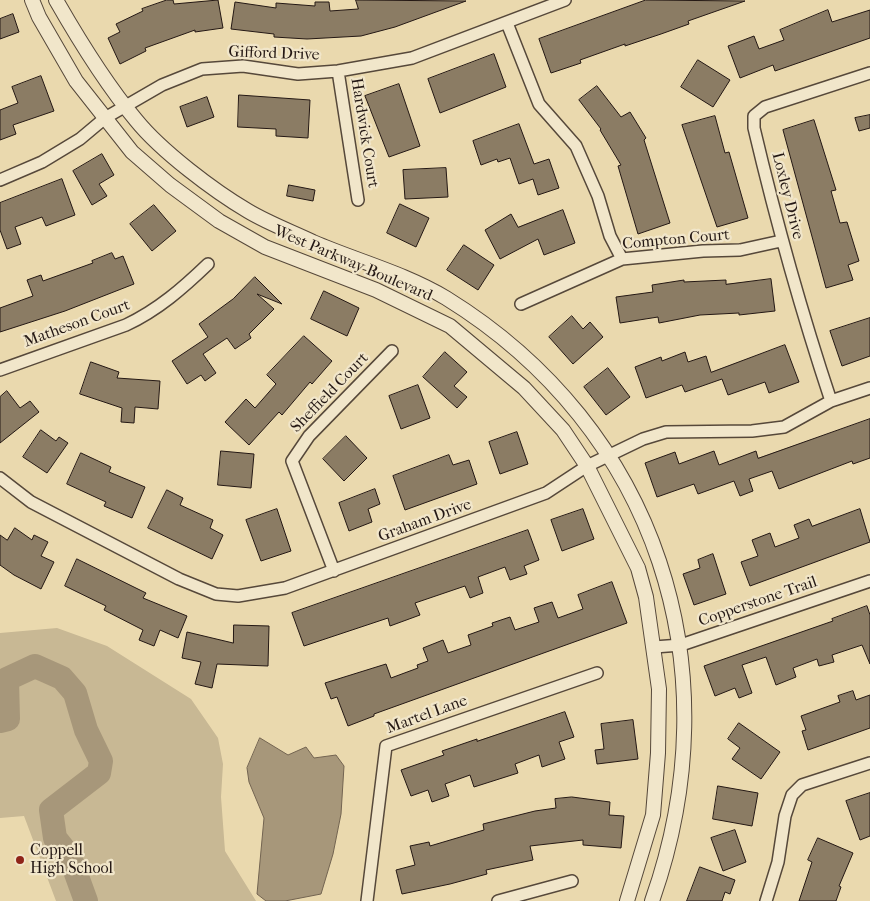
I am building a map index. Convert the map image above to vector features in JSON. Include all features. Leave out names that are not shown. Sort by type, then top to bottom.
[{"type":"street","name":"West Parkway Boulevard","points":[[32,0],[39,17],[76,81],[132,152],[170,186],[219,221],[265,247],[376,290],[450,326],[524,388],[563,430],[588,466],[638,568],[654,647],[660,689],[658,753],[653,815],[627,901]]},
{"type":"street","name":"West Parkway Boulevard","points":[[56,0],[78,40],[124,106],[138,123],[200,178],[249,212],[316,243],[387,269],[445,298],[494,332],[536,368],[576,410],[609,456],[639,509],[662,565],[681,645],[684,770],[665,866],[652,901]]},
{"type":"street","name":"Gifford Drive","points":[[0,180],[42,162],[80,139],[105,118],[162,85],[202,69],[243,66],[298,74],[338,71],[412,58],[507,24],[565,0]]},
{"type":"street","points":[[507,24],[539,104],[576,146],[598,196],[610,236],[622,259]]},
{"type":"street","name":"Hardwick Court","points":[[338,71],[358,200]]},
{"type":"street","name":"Loxley Drive","points":[[832,401],[804,322],[754,128],[754,116],[765,107],[870,73]]},
{"type":"street","name":"Compton Court","points":[[521,304],[622,259],[703,251],[740,250],[782,241]]},
{"type":"street","name":"Matheson Court","points":[[0,370],[144,317],[179,292],[208,264]]},
{"type":"street","name":"Sheffield Court","points":[[334,571],[292,461],[310,436],[392,351]]},
{"type":"street","name":"Graham Drive","points":[[0,478],[31,502],[141,557],[179,579],[216,594],[238,596],[267,593],[334,571],[546,494],[588,466],[643,438],[666,432],[752,431],[784,427],[832,401],[870,388]]},
{"type":"street","name":"Copperstone Trail","points":[[654,647],[681,645],[870,580]]},
{"type":"street","name":"Martel Lane","points":[[367,901],[386,746],[597,673]]},
{"type":"street","points":[[766,901],[778,862],[785,816],[792,795],[802,785],[870,763]]},
{"type":"street","points":[[498,901],[572,881]]},
{"type":"shaded area","points":[[57,628],[107,646],[191,699],[218,738],[223,764],[221,797],[225,851],[256,901],[56,901],[24,816],[0,818],[0,633]]},
{"type":"shaded area","points":[[260,738],[288,755],[306,747],[314,758],[336,755],[344,766],[341,814],[333,854],[321,894],[285,901],[266,901],[257,894],[264,818],[249,782],[247,768]]},
{"type":"building","points":[[167,0],[173,0],[174,4],[218,0],[223,28],[195,32],[195,30],[145,48],[146,51],[120,64],[108,38],[120,32],[116,24],[143,11],[142,9]]},
{"type":"building","points":[[356,0],[466,1],[395,27],[361,36],[307,39],[274,37],[274,34],[231,29],[235,2],[276,8],[276,3],[315,6],[315,2],[329,2],[330,11],[358,9]]},
{"type":"building","points":[[646,0],[745,1],[688,21],[689,24],[580,60],[581,63],[551,73],[539,39]]},
{"type":"building","points":[[828,10],[832,22],[870,10],[870,38],[775,71],[773,65],[740,78],[728,46],[754,36],[759,49],[784,40],[780,30]]},
{"type":"building","points":[[13,14],[19,32],[0,39],[0,19]]},
{"type":"building","points":[[494,54],[506,87],[440,113],[428,79]]},
{"type":"building","points":[[698,60],[730,80],[713,107],[681,87]]},
{"type":"building","points":[[41,76],[54,111],[13,125],[16,134],[0,140],[0,110],[18,103],[12,87]]},
{"type":"building","points":[[399,84],[420,146],[389,157],[365,96]]},
{"type":"building","points":[[597,86],[621,117],[630,112],[646,138],[644,140],[670,223],[638,234],[618,166],[621,165],[601,129],[579,100]]},
{"type":"building","points":[[239,95],[310,100],[308,138],[276,136],[276,129],[238,127]]},
{"type":"building","points":[[207,97],[214,117],[187,127],[180,107]]},
{"type":"building","points":[[870,115],[870,128],[859,131],[855,118]]},
{"type":"building","points":[[715,116],[725,153],[729,152],[748,218],[717,227],[682,125]]},
{"type":"building","points":[[814,120],[836,190],[831,191],[840,223],[847,222],[859,261],[848,265],[853,280],[826,288],[783,130]]},
{"type":"building","points":[[519,124],[534,164],[549,159],[559,188],[538,195],[533,179],[519,184],[510,158],[498,162],[497,159],[481,165],[473,141]]},
{"type":"building","points":[[102,154],[114,175],[99,184],[107,196],[92,205],[73,171]]},
{"type":"building","points":[[446,168],[448,197],[405,199],[403,170]]},
{"type":"building","points":[[62,179],[75,215],[46,226],[42,217],[15,227],[21,244],[7,249],[0,230],[0,203]]},
{"type":"building","points":[[289,185],[315,190],[313,201],[287,196]]},
{"type":"building","points":[[400,204],[429,218],[416,247],[387,233]]},
{"type":"building","points":[[154,205],[176,231],[152,251],[130,224]]},
{"type":"building","points":[[563,210],[575,243],[544,255],[538,239],[500,259],[485,230],[511,214],[518,227]]},
{"type":"building","points":[[464,245],[494,265],[478,290],[447,270]]},
{"type":"building","points":[[112,253],[115,259],[123,256],[134,284],[65,311],[0,332],[0,308],[33,296],[27,280],[41,275],[43,281],[93,263],[92,261]]},
{"type":"building","points":[[255,277],[282,304],[257,294],[274,309],[249,334],[251,338],[235,349],[227,338],[203,354],[216,373],[205,381],[201,375],[187,384],[172,361],[208,337],[199,324],[233,299]]},
{"type":"building","points":[[771,279],[775,311],[739,315],[739,313],[700,315],[659,323],[658,317],[620,323],[616,297],[653,292],[652,285],[684,280],[684,282],[726,280],[726,284]]},
{"type":"building","points":[[324,291],[359,308],[347,336],[311,319]]},
{"type":"building","points":[[572,316],[583,329],[590,322],[603,337],[573,364],[549,337]]},
{"type":"building","points":[[870,318],[870,356],[842,366],[830,331]]},
{"type":"building","points":[[304,336],[332,361],[312,384],[310,382],[282,415],[279,412],[249,445],[225,422],[246,399],[255,408],[276,384],[267,375]]},
{"type":"building","points":[[785,345],[799,382],[769,393],[765,382],[728,395],[722,379],[685,392],[682,385],[646,398],[635,367],[661,357],[662,361],[685,352],[688,362],[706,356],[711,372]]},
{"type":"building","points":[[445,352],[467,372],[454,386],[467,397],[457,408],[423,377]]},
{"type":"building","points":[[91,362],[119,372],[117,378],[160,381],[158,409],[135,407],[134,423],[121,422],[122,408],[80,394]]},
{"type":"building","points":[[608,368],[630,397],[606,415],[584,387]]},
{"type":"building","points":[[418,385],[430,418],[401,429],[389,396]]},
{"type":"building","points":[[7,391],[20,408],[30,401],[39,412],[0,443],[0,397]]},
{"type":"building","points":[[870,419],[870,458],[853,464],[852,461],[779,489],[772,471],[749,479],[753,491],[740,496],[734,481],[698,494],[694,484],[657,497],[645,463],[675,452],[679,464],[714,451],[719,465],[756,451],[758,458]]},
{"type":"building","points":[[41,430],[56,441],[59,437],[68,443],[47,473],[23,457]]},
{"type":"building","points":[[517,432],[528,464],[500,474],[489,442]]},
{"type":"building","points":[[346,436],[367,458],[344,481],[323,459]]},
{"type":"building","points":[[221,451],[254,454],[251,488],[218,485]]},
{"type":"building","points":[[81,453],[111,467],[109,472],[145,487],[132,518],[104,506],[106,502],[67,484]]},
{"type":"building","points":[[449,455],[453,465],[469,460],[477,484],[405,510],[393,476]]},
{"type":"building","points":[[375,489],[380,504],[368,509],[372,522],[349,531],[339,503]]},
{"type":"building","points":[[167,490],[183,498],[180,505],[213,520],[210,528],[223,535],[212,559],[148,528]]},
{"type":"building","points":[[277,509],[291,551],[261,561],[246,520]]},
{"type":"building","points":[[583,509],[594,539],[562,551],[551,520]]},
{"type":"building","points":[[860,509],[870,542],[750,586],[741,562],[758,556],[752,540],[770,533],[775,547],[799,538],[794,525],[809,519],[812,526]]},
{"type":"building","points":[[15,528],[32,540],[34,535],[48,542],[41,556],[54,562],[41,589],[14,575],[0,565],[0,535],[7,540]]},
{"type":"building","points":[[528,530],[539,560],[524,566],[527,574],[510,580],[505,567],[478,577],[483,593],[470,598],[465,586],[415,603],[420,615],[390,626],[388,618],[304,646],[292,613]]},
{"type":"building","points":[[713,554],[726,594],[694,605],[683,574],[700,568],[698,560]]},
{"type":"building","points":[[77,559],[146,593],[143,598],[187,616],[178,638],[160,630],[154,646],[139,640],[143,630],[104,610],[106,606],[65,586]]},
{"type":"building","points":[[612,582],[627,623],[374,714],[374,716],[348,726],[337,697],[331,699],[325,683],[386,664],[391,678],[418,668],[417,665],[428,661],[423,648],[443,640],[448,653],[471,645],[468,635],[493,626],[492,623],[510,617],[515,630],[539,622],[534,608],[552,602],[558,618],[583,609],[578,595]]},
{"type":"building","points":[[867,606],[870,615],[870,664],[862,645],[832,655],[834,662],[819,666],[817,659],[793,668],[796,677],[776,685],[766,657],[742,665],[752,693],[739,698],[735,688],[715,696],[704,666],[833,621],[832,619]]},
{"type":"building","points":[[234,625],[269,626],[268,666],[217,664],[212,688],[195,684],[201,662],[182,658],[187,632],[233,643]]},
{"type":"building","points":[[853,691],[856,700],[870,695],[870,728],[808,750],[802,731],[806,730],[801,716],[840,702],[838,696]]},
{"type":"building","points":[[565,712],[574,737],[559,742],[565,759],[542,767],[539,755],[515,764],[518,773],[474,787],[470,775],[445,784],[449,796],[432,802],[428,790],[411,796],[401,770],[444,755],[442,751]]},
{"type":"building","points":[[633,720],[638,759],[597,764],[595,750],[604,749],[601,724]]},
{"type":"building","points":[[739,723],[780,752],[761,779],[732,759],[740,748],[728,739]]},
{"type":"building","points":[[718,786],[758,793],[752,826],[713,819]]},
{"type":"building","points":[[870,793],[870,836],[860,840],[846,801]]},
{"type":"building","points":[[572,797],[610,802],[609,815],[624,816],[621,848],[583,845],[583,840],[530,846],[533,860],[486,870],[487,874],[450,884],[402,894],[396,870],[415,865],[410,846],[429,842],[430,846],[484,830],[483,824],[535,811],[556,808],[555,799]]},
{"type":"building","points":[[735,830],[746,862],[723,871],[711,838]]},
{"type":"building","points":[[818,838],[853,853],[839,886],[841,887],[836,901],[799,901],[812,862],[808,860]]},
{"type":"building","points":[[700,867],[735,880],[730,894],[725,892],[722,901],[687,901]]},
{"type":"waterway","points":[[0,721],[8,719],[7,679],[35,666],[62,678],[75,693],[86,730],[101,761],[99,773],[51,810],[55,838],[70,857],[86,901]]},
{"type":"place","name":"Coppell High School","points":[[20,860]]}]
